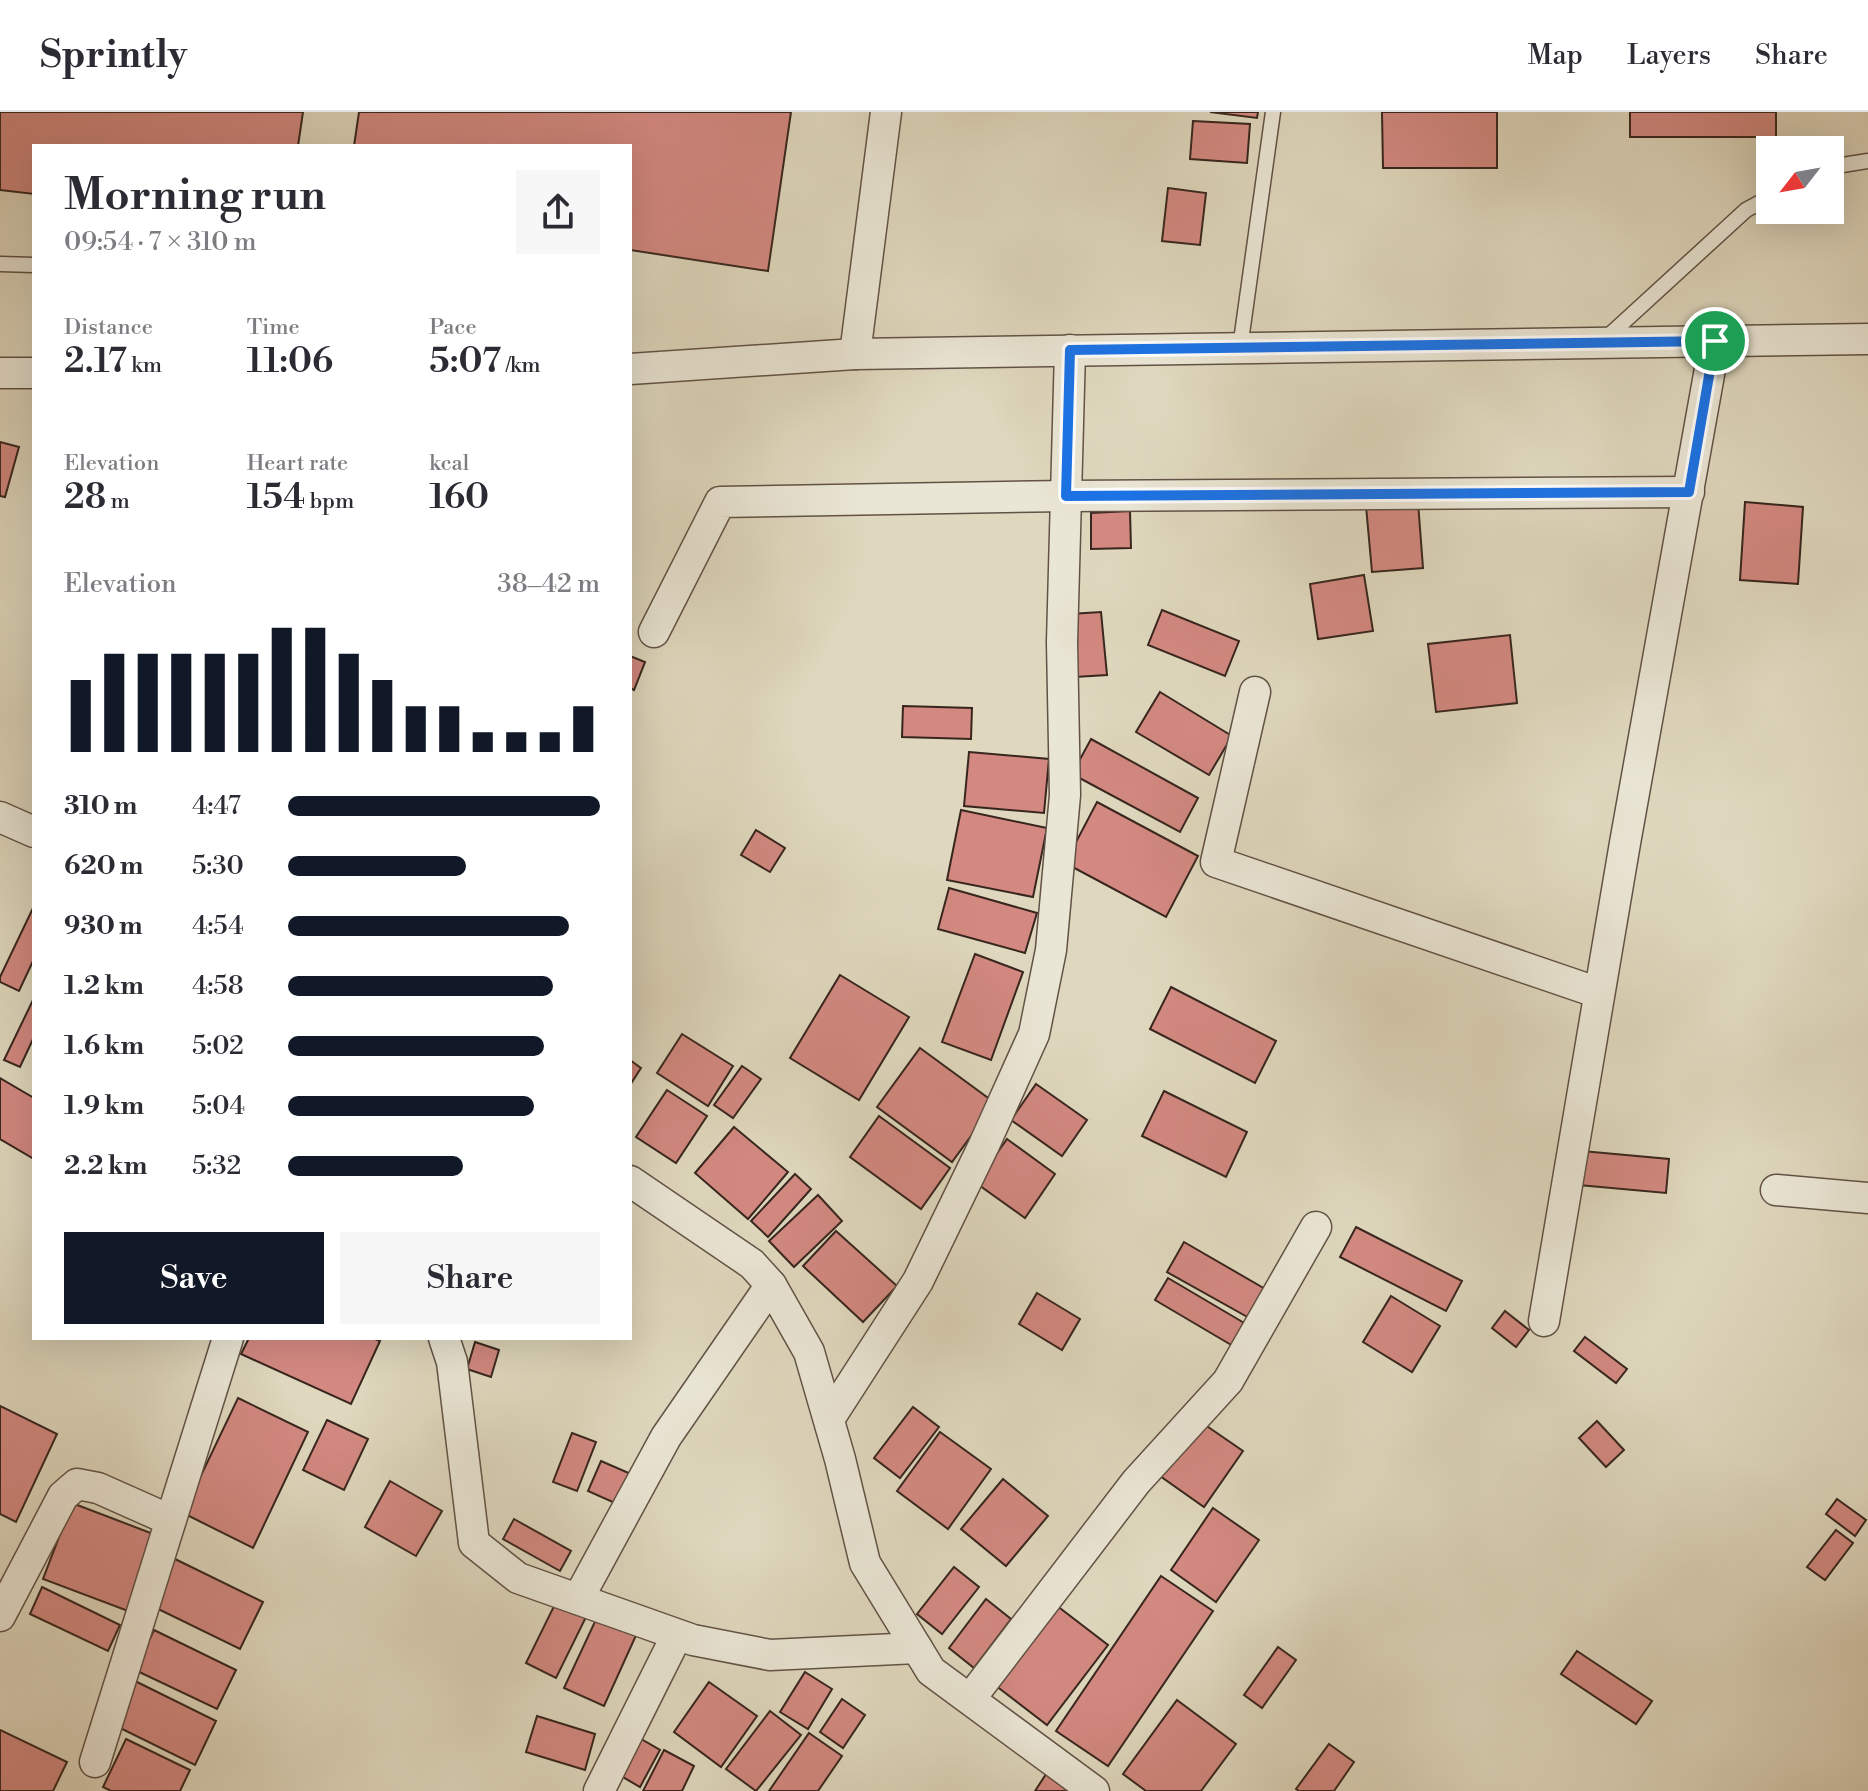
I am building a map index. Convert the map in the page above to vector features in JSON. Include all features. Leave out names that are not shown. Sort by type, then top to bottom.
[{"type":"street","points":[[855,354],[886,112]]},
{"type":"street","points":[[632,369],[855,354],[1868,339]]},
{"type":"street","points":[[1544,1321],[1715,341]]},
{"type":"street","points":[[829,1419],[918,1281],[1034,1034],[1051,950],[1065,795],[1062,642],[1070,350]]},
{"type":"street","points":[[0,373],[32,373]]},
{"type":"street","points":[[654,632],[720,502],[1066,496],[1689,492]]},
{"type":"street","points":[[1255,692],[1216,862],[1599,993]]},
{"type":"street","points":[[0,817],[32,831]]},
{"type":"street","points":[[632,1182],[752,1264],[771,1285],[809,1352],[865,1563],[931,1671],[1094,1791]]},
{"type":"street","points":[[1776,1190],[1868,1198]]},
{"type":"street","points":[[970,1699],[1136,1482],[1228,1381],[1316,1227]]},
{"type":"street","points":[[578,1599],[666,1437],[771,1285]]},
{"type":"street","points":[[95,1762],[227,1340]]},
{"type":"street","points":[[445,1340],[452,1362],[474,1543],[518,1578],[677,1635],[770,1655],[917,1648]]},
{"type":"street","points":[[0,1616],[63,1496],[77,1484],[98,1488],[170,1520]]},
{"type":"street","points":[[599,1791],[677,1635]]},
{"type":"lane","points":[[1240,348],[1273,112]]},
{"type":"lane","points":[[1844,165],[1868,161]]},
{"type":"lane","points":[[1601,343],[1746,210],[1756,205]]},
{"type":"lane","points":[[0,264],[32,265]]},
{"type":"building","points":[[0,112],[303,112],[298,144],[32,144],[32,194],[0,190]]},
{"type":"building","points":[[359,112],[791,112],[768,271],[632,250],[632,144],[354,144]]},
{"type":"building","points":[[1210,112],[1258,112],[1257,118]]},
{"type":"building","points":[[1382,112],[1497,112],[1497,168],[1383,168]]},
{"type":"building","points":[[1630,112],[1776,112],[1776,136],[1630,137]]},
{"type":"building","points":[[1193,121],[1250,124],[1247,163],[1190,159]]},
{"type":"building","points":[[1168,188],[1206,193],[1200,245],[1162,241]]},
{"type":"building","points":[[0,442],[19,447],[5,497],[0,496]]},
{"type":"building","points":[[1418,502],[1423,568],[1372,572],[1366,506]]},
{"type":"building","points":[[1745,502],[1803,507],[1798,584],[1740,580]]},
{"type":"building","points":[[1130,511],[1131,548],[1091,549],[1091,513]]},
{"type":"building","points":[[1364,575],[1373,631],[1318,639],[1310,584]]},
{"type":"building","points":[[1162,610],[1239,641],[1225,676],[1148,645]]},
{"type":"building","points":[[1101,612],[1107,675],[1075,677],[1070,614]]},
{"type":"building","points":[[1510,635],[1517,703],[1436,712],[1428,644]]},
{"type":"building","points":[[632,657],[645,662],[632,689]]},
{"type":"building","points":[[1160,692],[1232,736],[1209,775],[1136,732]]},
{"type":"building","points":[[903,706],[972,708],[971,739],[902,737]]},
{"type":"building","points":[[1091,739],[1198,798],[1180,832],[1072,774]]},
{"type":"building","points":[[969,752],[1049,759],[1044,813],[964,806]]},
{"type":"building","points":[[1097,802],[1198,856],[1166,917],[1065,863]]},
{"type":"building","points":[[961,810],[1047,828],[1033,897],[947,880]]},
{"type":"building","points":[[756,830],[785,848],[770,872],[741,855]]},
{"type":"building","points":[[949,888],[1037,913],[1025,953],[938,929]]},
{"type":"building","points":[[32,910],[32,963],[19,991],[0,982]]},
{"type":"building","points":[[975,954],[1023,972],[991,1060],[942,1042]]},
{"type":"building","points":[[840,975],[909,1017],[859,1100],[790,1058]]},
{"type":"building","points":[[1171,987],[1276,1041],[1255,1083],[1150,1029]]},
{"type":"building","points":[[32,1002],[32,1041],[20,1067],[4,1060]]},
{"type":"building","points":[[682,1034],[733,1066],[708,1106],[657,1073]]},
{"type":"building","points":[[920,1048],[995,1103],[952,1162],[877,1107]]},
{"type":"building","points":[[632,1061],[641,1068],[632,1082]]},
{"type":"building","points":[[742,1066],[761,1079],[733,1118],[714,1105]]},
{"type":"building","points":[[0,1078],[32,1097],[32,1158],[0,1139]]},
{"type":"building","points":[[1036,1084],[1087,1120],[1062,1156],[1011,1120]]},
{"type":"building","points":[[667,1090],[707,1116],[676,1163],[636,1137]]},
{"type":"building","points":[[1164,1091],[1247,1132],[1226,1177],[1142,1136]]},
{"type":"building","points":[[879,1116],[950,1168],[921,1209],[850,1157]]},
{"type":"building","points":[[734,1127],[788,1172],[748,1219],[695,1173]]},
{"type":"building","points":[[1007,1139],[1055,1174],[1025,1218],[976,1183]]},
{"type":"building","points":[[1582,1151],[1669,1159],[1666,1193],[1579,1185]]},
{"type":"building","points":[[795,1174],[811,1189],[768,1237],[751,1221]]},
{"type":"building","points":[[818,1195],[842,1221],[794,1267],[769,1241]]},
{"type":"building","points":[[1356,1227],[1462,1281],[1446,1311],[1340,1257]]},
{"type":"building","points":[[836,1231],[897,1286],[863,1322],[803,1266]]},
{"type":"building","points":[[1184,1242],[1267,1290],[1251,1319],[1167,1272]]},
{"type":"building","points":[[1168,1278],[1251,1327],[1238,1349],[1155,1300]]},
{"type":"building","points":[[1037,1293],[1080,1319],[1062,1350],[1019,1324]]},
{"type":"building","points":[[1391,1296],[1440,1326],[1412,1372],[1363,1342]]},
{"type":"building","points":[[1505,1311],[1529,1330],[1516,1347],[1492,1328]]},
{"type":"building","points":[[1585,1337],[1627,1369],[1616,1383],[1574,1351]]},
{"type":"building","points":[[248,1340],[380,1341],[351,1404],[241,1354]]},
{"type":"building","points":[[475,1342],[499,1350],[491,1377],[467,1369]]},
{"type":"building","points":[[238,1398],[308,1432],[253,1548],[183,1513]]},
{"type":"building","points":[[0,1406],[57,1434],[16,1522],[0,1514]]},
{"type":"building","points":[[913,1407],[939,1427],[900,1478],[874,1458]]},
{"type":"building","points":[[327,1420],[368,1439],[344,1490],[303,1470]]},
{"type":"building","points":[[1198,1420],[1243,1451],[1204,1507],[1160,1476]]},
{"type":"building","points":[[1597,1421],[1624,1450],[1606,1467],[1579,1438]]},
{"type":"building","points":[[940,1432],[991,1469],[948,1529],[897,1491]]},
{"type":"building","points":[[572,1433],[596,1442],[577,1491],[553,1482]]},
{"type":"building","points":[[601,1461],[631,1474],[617,1504],[588,1491]]},
{"type":"building","points":[[1003,1479],[1048,1516],[1006,1566],[961,1529]]},
{"type":"building","points":[[390,1481],[442,1511],[416,1556],[365,1527]]},
{"type":"building","points":[[1837,1499],[1866,1520],[1855,1536],[1826,1514]]},
{"type":"building","points":[[72,1503],[156,1535],[128,1611],[43,1579]]},
{"type":"building","points":[[1213,1508],[1259,1540],[1216,1602],[1171,1570]]},
{"type":"building","points":[[514,1519],[571,1551],[560,1571],[503,1539]]},
{"type":"building","points":[[1836,1530],[1853,1543],[1825,1580],[1807,1567]]},
{"type":"building","points":[[175,1559],[263,1602],[240,1649],[152,1606]]},
{"type":"building","points":[[954,1567],[979,1587],[942,1634],[917,1614]]},
{"type":"building","points":[[1161,1576],[1213,1611],[1108,1766],[1056,1731]]},
{"type":"building","points":[[42,1587],[120,1625],[108,1651],[30,1614]]},
{"type":"building","points":[[986,1599],[1011,1619],[974,1668],[949,1648]]},
{"type":"building","points":[[557,1600],[587,1615],[556,1678],[526,1663]]},
{"type":"building","points":[[1052,1602],[1108,1645],[1047,1725],[991,1682]]},
{"type":"building","points":[[599,1613],[638,1631],[604,1706],[564,1688]]},
{"type":"building","points":[[154,1630],[236,1670],[217,1709],[135,1670]]},
{"type":"building","points":[[1278,1647],[1296,1660],[1262,1708],[1244,1695]]},
{"type":"building","points":[[1577,1651],[1652,1701],[1636,1724],[1561,1674]]},
{"type":"building","points":[[805,1672],[832,1689],[808,1729],[780,1712]]},
{"type":"building","points":[[133,1680],[216,1721],[195,1765],[112,1724]]},
{"type":"building","points":[[709,1682],[757,1716],[721,1767],[674,1732]]},
{"type":"building","points":[[842,1699],[865,1715],[843,1748],[820,1732]]},
{"type":"building","points":[[1177,1700],[1236,1744],[1201,1791],[1146,1791],[1123,1774]]},
{"type":"building","points":[[770,1711],[801,1735],[756,1791],[726,1769]]},
{"type":"building","points":[[537,1716],[595,1734],[585,1770],[526,1752]]},
{"type":"building","points":[[0,1730],[67,1762],[53,1791],[0,1791]]},
{"type":"building","points":[[809,1733],[842,1756],[818,1791],[769,1791]]},
{"type":"building","points":[[636,1736],[660,1750],[640,1787],[616,1773]]},
{"type":"building","points":[[126,1739],[190,1770],[180,1791],[111,1791],[103,1787]]},
{"type":"building","points":[[1329,1744],[1354,1762],[1334,1791],[1296,1789]]},
{"type":"building","points":[[664,1750],[694,1766],[682,1791],[643,1791]]},
{"type":"building","points":[[1050,1768],[1084,1791],[1035,1791]]},
{"type":"route","points":[[1715,341],[1689,492],[1066,496],[1070,350],[1715,341]]}]
